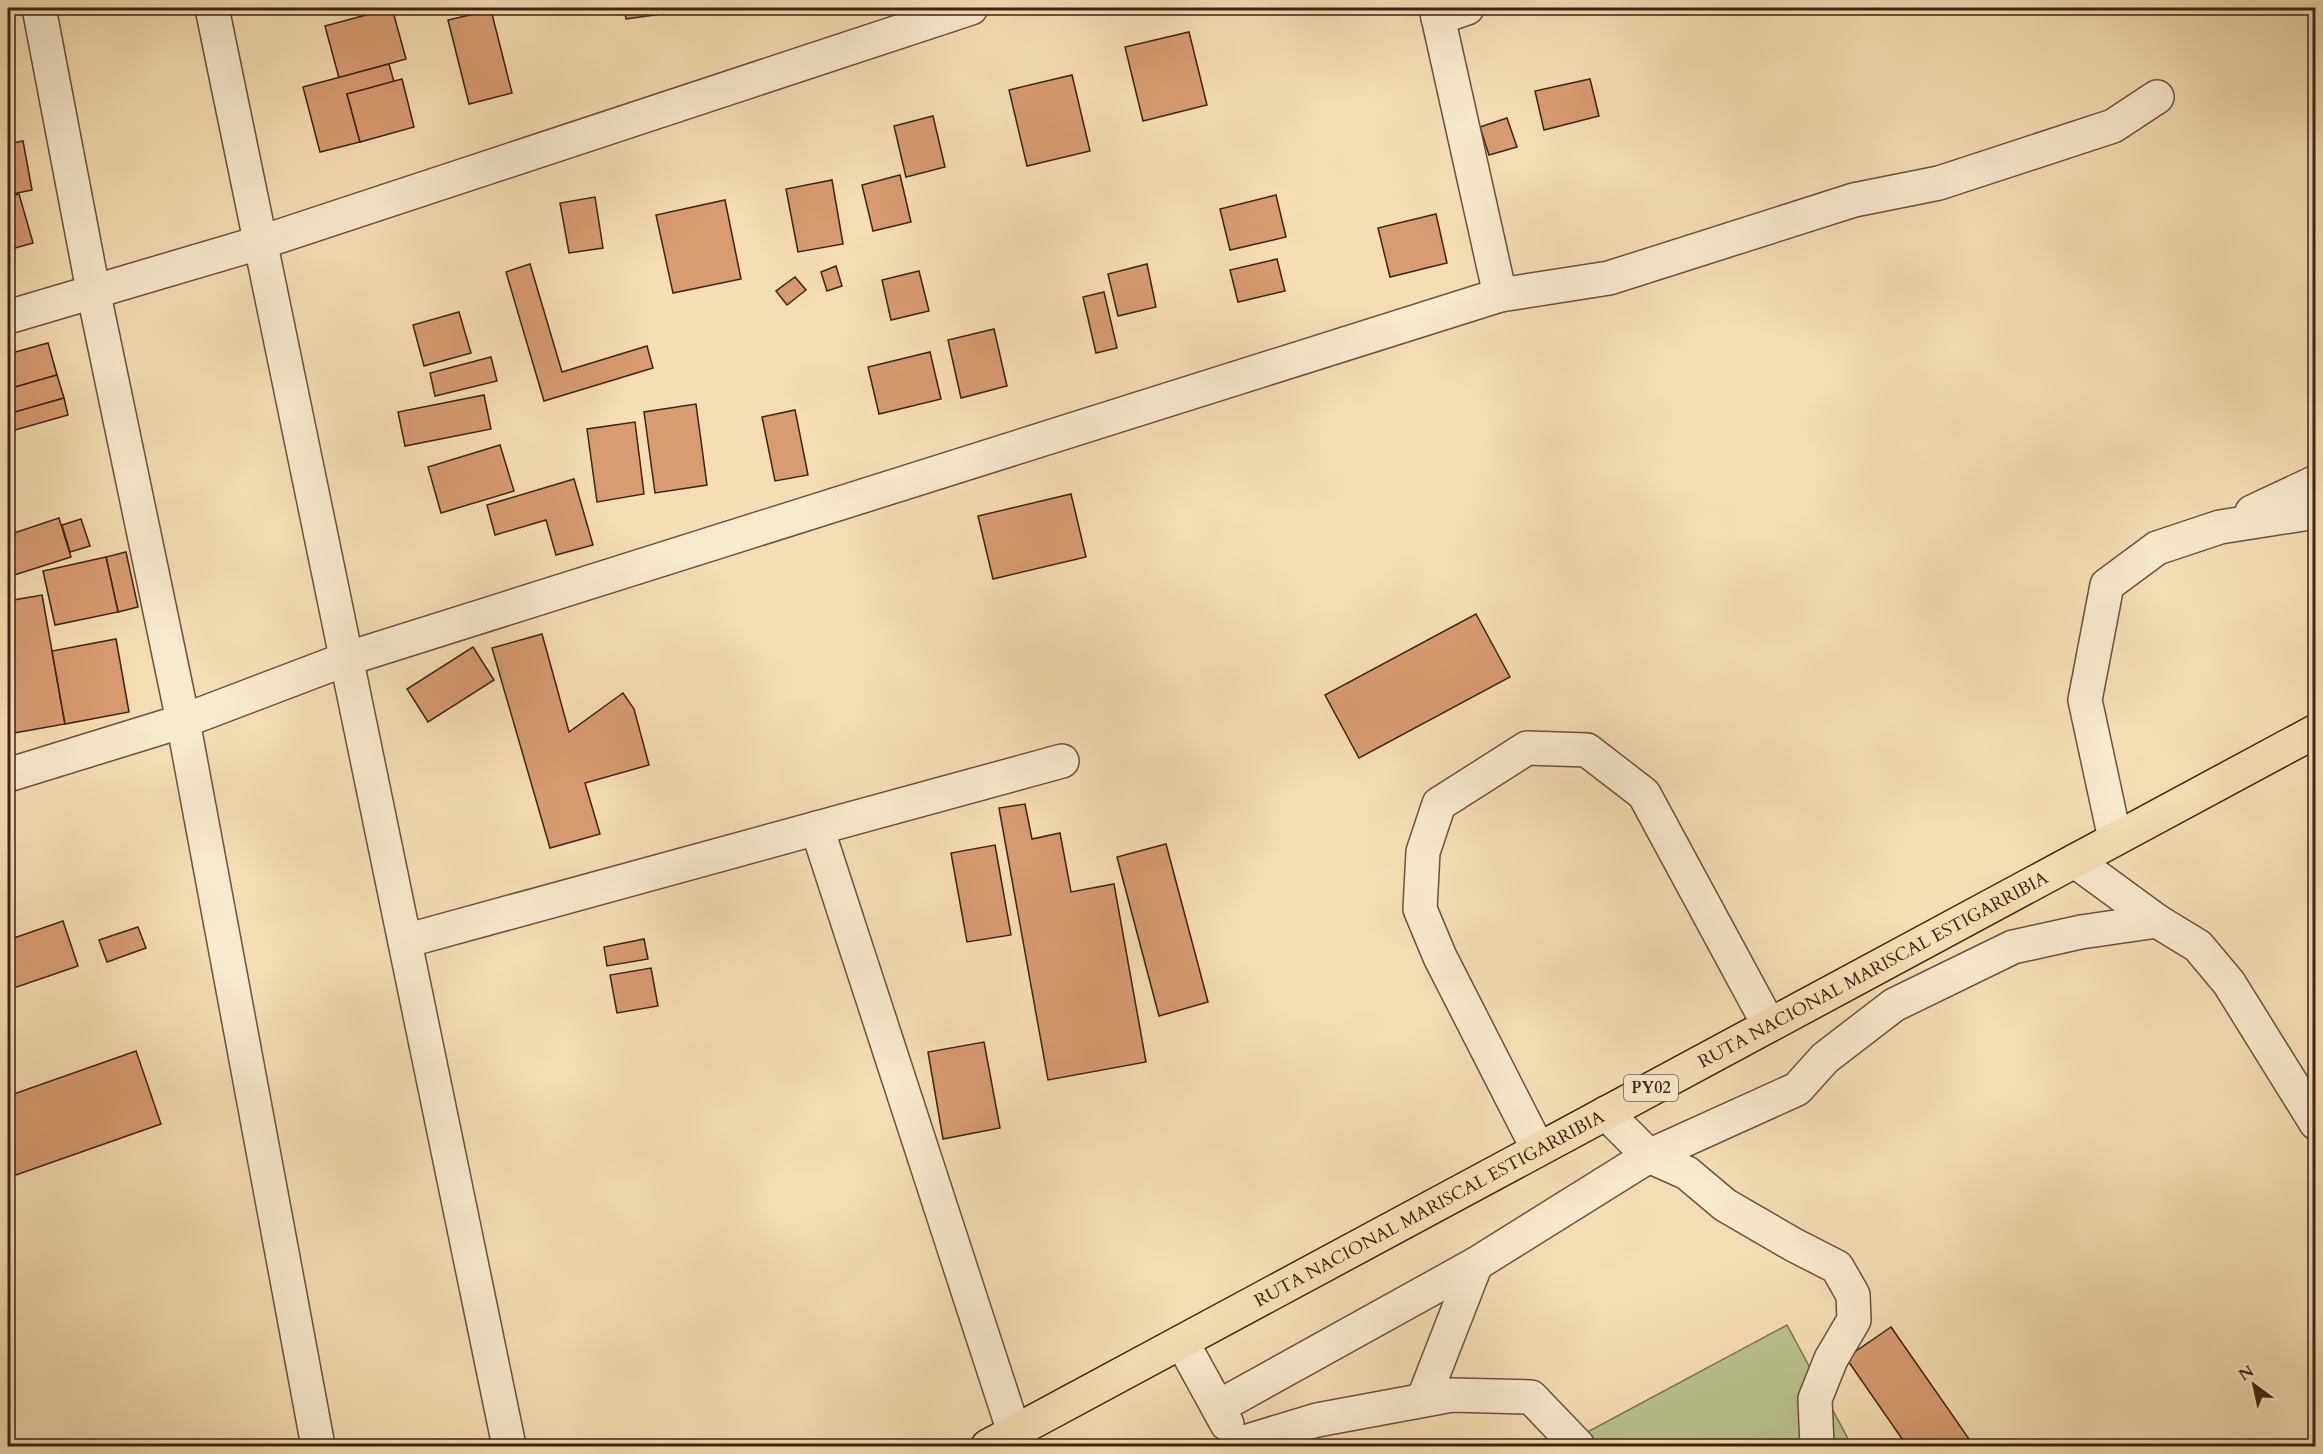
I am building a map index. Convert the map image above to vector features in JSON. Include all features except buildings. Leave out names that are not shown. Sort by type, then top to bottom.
[{"type":"main road","name":"RUTA NACIONAL MARISCAL ESTIGARRIBIA","points":[[1001,1439],[2316,731]]},
{"type":"street","points":[[39,8],[93,290],[183,722],[318,1446]]},
{"type":"street","points":[[212,8],[509,1446]]},
{"type":"street","points":[[8,316],[262,242],[971,8]]},
{"type":"street","points":[[1447,11],[1500,295]]},
{"type":"street","points":[[8,775],[183,722],[346,659],[1500,295],[1609,278],[1854,200],[1939,183],[2114,126],[2157,97]]},
{"type":"street","points":[[2115,839],[2085,700],[2107,585],[2157,548],[2220,527],[2316,482]]},
{"type":"street","points":[[2220,527],[2316,513]]},
{"type":"street","points":[[1538,1149],[1440,957],[1420,909],[1423,852],[1439,804],[1527,748],[1587,750],[1644,794],[1769,1025]]},
{"type":"street","points":[[405,941],[1062,761]]},
{"type":"street","points":[[817,828],[1001,1439]]},
{"type":"street","points":[[2074,861],[2157,921],[2198,946],[2229,983],[2316,1123]]},
{"type":"street","points":[[1218,1407],[1476,1264],[1649,1156],[1797,1089],[1826,1058],[1894,1005],[2013,947],[2081,932],[2157,921]]},
{"type":"street","points":[[1606,1113],[1649,1156],[1687,1173],[1725,1205],[1837,1267],[1853,1295],[1854,1320],[1831,1359],[1815,1399],[1817,1446]]},
{"type":"street","points":[[1423,1400],[1476,1264]]},
{"type":"street","points":[[1182,1342],[1238,1445],[1317,1420],[1452,1395],[1531,1397],[1578,1446]]},
{"type":"green space","points":[[1787,1325],[1852,1446],[1583,1446],[1578,1437]]}]
